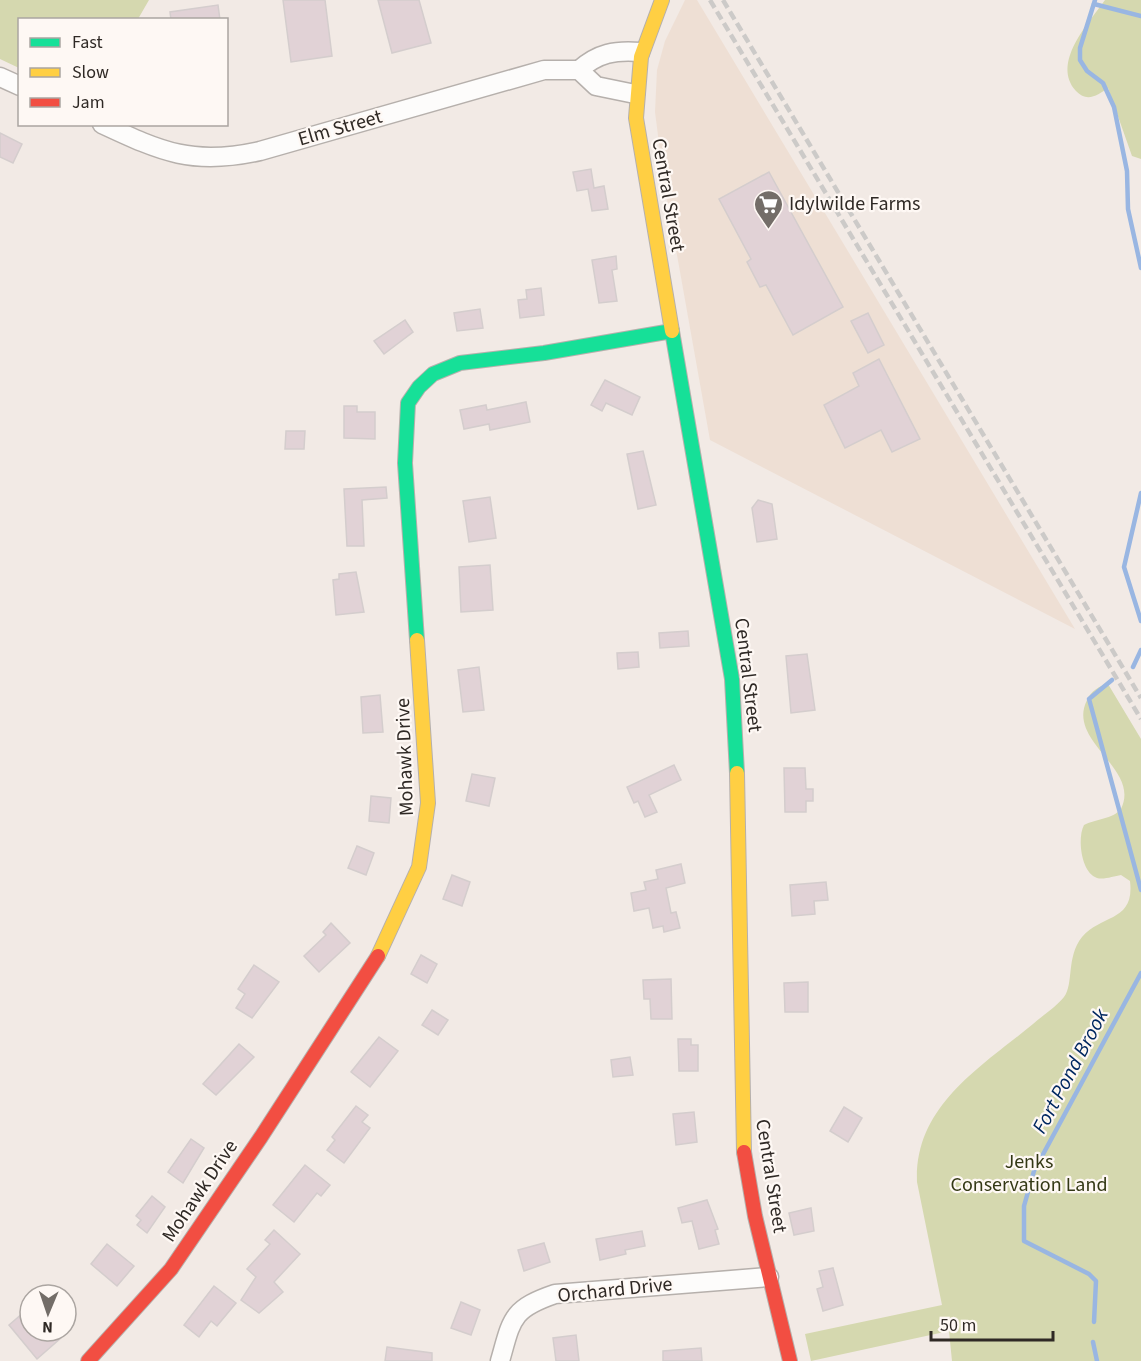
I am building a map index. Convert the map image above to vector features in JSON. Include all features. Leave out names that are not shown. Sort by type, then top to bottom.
[{"type":"street","name":"Central Street","points":[[662,0],[640,52],[635,94],[639,146],[736,709],[743,1149],[769,1277],[790,1361]]},
{"type":"street","points":[[635,94],[596,86],[579,70],[594,57],[619,50],[640,52]]},
{"type":"street","name":"Elm Street","points":[[107,126],[166,152],[193,158],[219,159],[260,151],[544,70],[579,70]]},
{"type":"street","points":[[0,77],[18,85]]},
{"type":"street","name":"Mohawk Drive","points":[[88,1361],[171,1269],[261,1137],[386,943],[419,867],[426,833],[428,792],[405,463],[408,403],[418,387],[433,374],[460,363],[544,353],[672,331]]},
{"type":"street","name":"Orchard Drive","points":[[500,1361],[513,1317],[533,1302],[555,1294],[769,1277]]},
{"type":"shaded area","points":[[685,0],[697,0],[1075,629],[710,440],[664,182],[655,112],[657,70],[665,41]]},
{"type":"green space","points":[[0,0],[149,0],[139,18],[18,18],[18,68],[0,59]]},
{"type":"green space","points":[[1105,0],[1141,0],[1141,159],[1132,156],[1108,88],[1096,95],[1084,97],[1076,91],[1069,80],[1070,56],[1075,44]]},
{"type":"green space","name":"Jenks Conservation Land","points":[[1108,684],[1141,739],[1141,1361],[952,1361],[949,1331],[811,1361],[805,1334],[942,1305],[917,1182],[919,1155],[927,1131],[939,1110],[954,1091],[1061,1001],[1067,992],[1074,953],[1082,937],[1122,911],[1127,904],[1130,881],[1121,875],[1103,879],[1092,875],[1084,862],[1081,846],[1084,825],[1118,812],[1121,809],[1124,794],[1121,781],[1086,729],[1083,715],[1091,694]]},
{"type":"building","points":[[283,0],[325,0],[332,56],[291,62]]},
{"type":"building","points":[[378,0],[419,0],[431,43],[392,53]]},
{"type":"building","points":[[218,5],[220,18],[171,18],[170,12]]},
{"type":"building","points":[[0,133],[22,144],[13,163],[0,157]]},
{"type":"building","points":[[591,169],[594,188],[604,186],[608,209],[592,211],[588,189],[577,191],[573,172]]},
{"type":"building","name":"Idylwilde Farms","points":[[769,172],[843,307],[793,335],[766,285],[760,287],[747,262],[751,259],[719,199]]},
{"type":"building","points":[[616,256],[617,269],[612,270],[617,301],[599,303],[592,260]]},
{"type":"building","points":[[541,288],[544,315],[520,318],[518,300],[527,299],[526,290]]},
{"type":"building","points":[[480,309],[483,328],[457,331],[454,313]]},
{"type":"building","points":[[868,313],[884,345],[868,353],[851,321]]},
{"type":"building","points":[[405,320],[413,332],[384,354],[374,341]]},
{"type":"building","points":[[879,359],[920,439],[892,452],[881,430],[845,448],[824,405],[859,386],[853,373]]},
{"type":"building","points":[[605,380],[640,397],[632,415],[606,403],[602,411],[591,405]]},
{"type":"building","points":[[526,402],[530,422],[490,430],[489,424],[464,429],[460,410],[486,405],[487,410]]},
{"type":"building","points":[[344,406],[357,406],[357,412],[375,412],[375,439],[344,438]]},
{"type":"building","points":[[286,431],[305,431],[304,449],[285,449]]},
{"type":"building","points":[[643,451],[656,505],[638,509],[627,454]]},
{"type":"building","points":[[386,487],[387,498],[362,500],[364,546],[347,546],[344,489]]},
{"type":"building","points":[[490,497],[496,538],[469,542],[463,501]]},
{"type":"building","points":[[758,500],[772,504],[777,539],[757,542],[752,508]]},
{"type":"building","points":[[490,565],[493,610],[461,612],[459,567]]},
{"type":"building","points":[[356,572],[364,612],[336,615],[333,580],[339,579],[339,574]]},
{"type":"building","points":[[688,631],[689,646],[660,648],[659,633]]},
{"type":"building","points":[[638,652],[639,667],[618,669],[617,653]]},
{"type":"building","points":[[807,654],[815,710],[791,713],[786,656]]},
{"type":"building","points":[[479,667],[484,710],[463,712],[458,670]]},
{"type":"building","points":[[380,695],[383,732],[363,733],[361,697]]},
{"type":"building","points":[[674,765],[681,780],[649,795],[657,812],[645,817],[638,801],[634,803],[627,787]]},
{"type":"building","points":[[784,768],[805,768],[806,789],[813,789],[813,801],[806,801],[806,812],[785,812]]},
{"type":"building","points":[[472,774],[495,778],[489,806],[466,801]]},
{"type":"building","points":[[371,796],[391,798],[389,823],[369,821]]},
{"type":"building","points":[[357,846],[374,853],[366,875],[348,868]]},
{"type":"building","points":[[681,864],[685,883],[666,888],[671,913],[676,912],[680,928],[664,932],[663,926],[653,928],[649,908],[634,911],[631,893],[646,890],[644,882],[658,879],[656,870]]},
{"type":"building","points":[[452,875],[470,882],[462,906],[443,899]]},
{"type":"building","points":[[826,882],[828,900],[814,901],[815,914],[792,916],[790,885]]},
{"type":"building","points":[[331,923],[350,943],[319,972],[304,956],[326,935],[323,932]]},
{"type":"building","points":[[421,955],[437,964],[427,983],[411,974]]},
{"type":"building","points":[[254,965],[279,982],[252,1018],[236,1008],[245,994],[238,989]]},
{"type":"building","points":[[671,979],[672,1019],[651,1019],[650,999],[644,999],[643,980]]},
{"type":"building","points":[[808,982],[808,1012],[785,1012],[784,983]]},
{"type":"building","points":[[432,1010],[448,1020],[438,1035],[422,1025]]},
{"type":"building","points":[[379,1037],[398,1051],[370,1087],[351,1072]]},
{"type":"building","points":[[678,1039],[691,1039],[691,1045],[698,1045],[698,1071],[679,1071]]},
{"type":"building","points":[[239,1044],[254,1057],[216,1095],[203,1084]]},
{"type":"building","points":[[630,1057],[633,1075],[613,1077],[611,1060]]},
{"type":"building","points":[[356,1106],[368,1115],[362,1122],[370,1128],[344,1163],[327,1150],[335,1140],[332,1137]]},
{"type":"building","points":[[844,1107],[862,1118],[848,1142],[830,1131]]},
{"type":"building","points":[[694,1112],[697,1142],[676,1145],[673,1114]]},
{"type":"building","points":[[191,1139],[204,1148],[183,1183],[168,1172]]},
{"type":"building","points":[[305,1165],[330,1185],[321,1196],[317,1193],[294,1222],[273,1205]]},
{"type":"building","points":[[152,1196],[165,1207],[147,1233],[137,1225],[141,1220],[136,1216]]},
{"type":"building","points":[[707,1200],[718,1229],[715,1230],[719,1244],[699,1249],[692,1221],[682,1223],[678,1208]]},
{"type":"building","points":[[811,1208],[814,1231],[794,1235],[789,1213]]},
{"type":"building","points":[[274,1230],[300,1254],[274,1282],[283,1292],[259,1313],[241,1300],[256,1277],[247,1269],[270,1244],[265,1240]]},
{"type":"building","points":[[642,1231],[645,1246],[625,1250],[626,1254],[600,1260],[596,1239]]},
{"type":"building","points":[[544,1243],[550,1262],[524,1271],[518,1250]]},
{"type":"building","points":[[107,1244],[134,1266],[117,1286],[91,1264]]},
{"type":"building","points":[[833,1268],[843,1305],[823,1311],[817,1289],[823,1287],[819,1271]]},
{"type":"building","points":[[214,1286],[236,1303],[217,1326],[211,1321],[199,1337],[184,1325]]},
{"type":"building","points":[[461,1302],[480,1310],[471,1335],[451,1328]]},
{"type":"building","points":[[18,1317],[18,1336],[9,1325]]},
{"type":"building","points":[[576,1335],[579,1361],[556,1361],[553,1338]]},
{"type":"building","points":[[24,1343],[55,1343],[37,1359]]},
{"type":"building","points":[[387,1347],[432,1353],[432,1361],[385,1361]]},
{"type":"building","points":[[701,1348],[702,1361],[663,1361],[663,1351]]},
{"type":"waterway","name":"Fort Pond Brook","points":[[1095,0],[1080,48],[1080,60],[1087,71],[1103,83],[1114,107],[1127,171],[1128,209],[1141,268]]},
{"type":"waterway","points":[[1094,4],[1141,16]]},
{"type":"waterway","name":"Fort Pond Brook","points":[[1141,493],[1124,567],[1141,621]]},
{"type":"waterway","name":"Fort Pond Brook","points":[[1133,667],[1141,650]]},
{"type":"waterway","name":"Fort Pond Brook","points":[[1112,680],[1089,699],[1141,890]]},
{"type":"waterway","name":"Fort Pond Brook","points":[[1094,1322],[1096,1281],[1089,1274],[1024,1241],[1024,1206],[1034,1171],[1141,973]]},
{"type":"waterway","name":"Fort Pond Brook","points":[[1093,1342],[1097,1361]]},
{"type":"railway","points":[[710,0],[1141,719]]},
{"type":"railway","points":[[723,0],[1141,698]]},
{"type":"traffic: fast","points":[[672,331],[732,679],[737,773]]},
{"type":"traffic: fast","points":[[417,640],[405,463],[408,403],[419,387],[433,374],[460,363],[544,353],[672,331]]},
{"type":"traffic: slow","points":[[662,0],[641,57],[636,118],[672,331]]},
{"type":"traffic: slow","points":[[378,956],[419,867],[428,803],[417,640]]},
{"type":"traffic: slow","points":[[737,773],[744,1152]]},
{"type":"traffic: jam","points":[[88,1361],[171,1269],[261,1137],[378,956]]},
{"type":"traffic: jam","points":[[744,1152],[755,1216],[790,1361]]},
{"type":"place","name":"Idylwilde Farms","points":[[768,230]]}]
